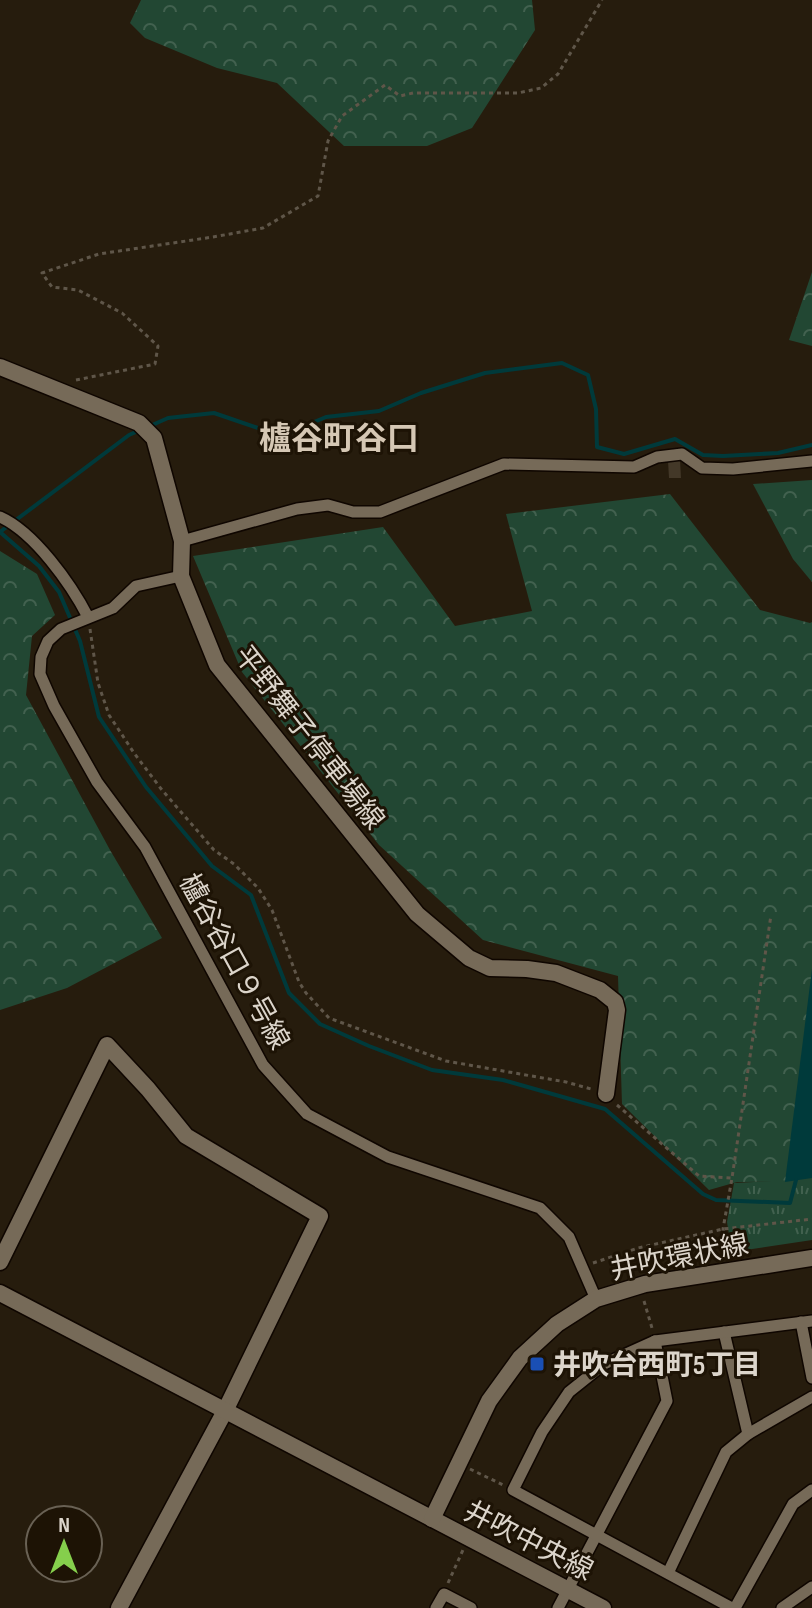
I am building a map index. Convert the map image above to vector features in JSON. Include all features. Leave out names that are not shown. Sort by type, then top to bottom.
[{"type":"street","name":"平野舞子停車場線","points":[[0,367],[143,427],[154,438],[182,541],[181,576],[217,665],[417,914],[469,958],[490,968],[556,973],[600,990],[615,1002],[616,1019],[606,1094]]},
{"type":"street","points":[[182,541],[297,509],[328,505],[353,512],[380,512],[504,464],[634,467],[657,457],[682,454],[702,468],[733,469],[812,461]]},
{"type":"street","points":[[0,517],[15,524],[53,564],[79,599],[83,620]]},
{"type":"street","name":"櫨谷谷口９号線","points":[[181,576],[136,586],[113,608],[64,628],[48,641],[41,657],[40,674],[54,706],[97,782],[145,847],[263,1065],[307,1114],[388,1157],[540,1208],[569,1237],[596,1299]]},
{"type":"street","points":[[0,1262],[107,1045],[186,1136],[320,1216],[225,1411],[119,1608]]},
{"type":"street","name":"井吹環状線","points":[[432,1519],[489,1401],[520,1358],[557,1324],[596,1299],[640,1286],[812,1258]]},
{"type":"street","name":"井吹中央線","points":[[0,1293],[603,1608]]},
{"type":"street","points":[[812,1378],[806,1321],[655,1341],[604,1364],[569,1392],[542,1432],[513,1490],[734,1608],[793,1504],[812,1490]]},
{"type":"street","points":[[724,1332],[748,1434]]},
{"type":"street","points":[[558,1608],[667,1401],[655,1341]]},
{"type":"street","points":[[668,1573],[726,1452],[748,1434],[812,1397]]},
{"type":"street","points":[[782,1608],[812,1587]]},
{"type":"street","points":[[436,1608],[444,1594],[471,1608]]},
{"type":"path","points":[[77,380],[155,364],[158,346],[122,313],[78,290],[52,287],[42,273],[99,254],[263,228],[318,196],[328,141],[342,116],[385,85],[400,96],[413,93],[518,93],[541,88],[558,74],[602,0]]},
{"type":"path","points":[[83,620],[109,715],[134,753],[193,826],[214,850],[234,864],[258,888],[272,910],[299,982],[329,1018],[446,1061],[566,1082],[606,1094],[699,1176],[732,1178]]},
{"type":"path","points":[[728,1271],[723,1229],[771,915]]},
{"type":"path","points":[[582,1267],[638,1248],[723,1229],[812,1219]]},
{"type":"path","points":[[640,1286],[655,1341]]},
{"type":"path","points":[[459,1463],[513,1490]]},
{"type":"path","points":[[444,1594],[468,1538]]},
{"type":"green space","points":[[141,0],[532,0],[535,30],[472,128],[427,146],[344,146],[277,83],[217,68],[145,38],[130,23]]},
{"type":"green space","points":[[812,272],[812,346],[789,340]]},
{"type":"green space","points":[[812,480],[812,582],[793,559],[753,484]]},
{"type":"green space","points":[[670,494],[760,610],[812,622],[812,1181],[737,1182],[709,1190],[622,1104],[618,976],[483,940],[379,845],[242,672],[193,556],[383,527],[455,626],[532,611],[506,514]]},
{"type":"green space","points":[[0,551],[37,574],[55,615],[32,636],[26,695],[162,938],[67,988],[0,1010]]},
{"type":"green space","points":[[812,1179],[812,1240],[732,1252],[727,1222],[734,1183]]},
{"type":"water","points":[[812,969],[812,1178],[785,1182]]},
{"type":"building","points":[[680,460],[681,478],[669,478],[668,461]]},
{"type":"waterway","points":[[150,426],[168,418],[214,413],[281,436],[326,417],[379,411],[421,393],[485,373],[562,363],[588,375],[596,409],[597,447],[624,454],[675,439],[703,455],[723,456],[778,453],[812,445]]},
{"type":"waterway","points":[[0,532],[138,431]]},
{"type":"waterway","points":[[0,532],[39,566],[59,592],[80,641],[99,717],[146,787],[212,866],[251,895],[289,993],[320,1024],[432,1070],[503,1080],[605,1109],[703,1194],[716,1200],[790,1203],[796,1180]]},
{"type":"place","name":"井吹台西町5丁目","points":[[537,1364]]},
{"type":"district","name":"櫨谷町谷口","points":[[339,438]]}]
